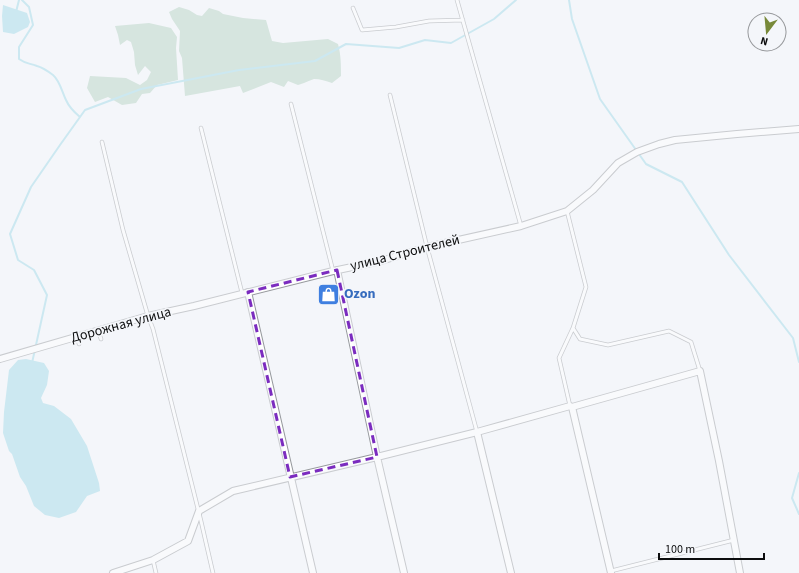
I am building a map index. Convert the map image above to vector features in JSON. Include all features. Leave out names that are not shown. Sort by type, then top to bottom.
[{"type":"street","points":[[567,211],[593,190],[618,163],[637,152],[675,140],[799,130]]},
{"type":"street","name":"улица Строителей","points":[[245,293],[335,270],[381,262],[427,247],[521,226],[567,211]]},
{"type":"street","points":[[335,270],[404,573]]},
{"type":"street","points":[[245,293],[313,573]]},
{"type":"street","name":"Дорожная улица","points":[[0,359],[148,316],[245,293]]},
{"type":"street","points":[[113,573],[153,560],[188,541],[199,511],[233,491],[477,432],[700,371],[740,573]]},
{"type":"street","points":[[571,406],[611,572]]},
{"type":"street","points":[[477,432],[511,573]]},
{"type":"lane","points":[[457,0],[521,226]]},
{"type":"lane","points":[[352,8],[362,30],[396,27],[429,20],[462,20]]},
{"type":"lane","points":[[390,95],[427,247],[477,432]]},
{"type":"lane","points":[[291,104],[335,270]]},
{"type":"lane","points":[[201,128],[245,293]]},
{"type":"lane","points":[[102,142],[123,230],[153,329],[199,511],[213,573]]},
{"type":"lane","points":[[567,211],[586,287],[573,328],[559,358],[571,406]]},
{"type":"lane","points":[[573,328],[580,339],[608,345],[669,331],[691,342],[700,371]]},
{"type":"lane","points":[[98,330],[101,339]]},
{"type":"lane","points":[[77,336],[79,344]]},
{"type":"lane","points":[[611,572],[734,540]]},
{"type":"lane","points":[[153,560],[156,573]]},
{"type":"highlighted area","points":[[337,270],[377,457],[290,477],[248,292]]},
{"type":"green space","points":[[179,7],[202,16],[209,8],[223,14],[266,20],[272,41],[283,43],[328,39],[338,44],[341,76],[332,83],[314,79],[298,85],[288,81],[284,87],[271,82],[243,93],[240,86],[185,96],[182,58],[179,51],[180,31],[169,12]]},
{"type":"green space","points":[[149,23],[171,28],[177,37],[176,48],[178,80],[157,85],[150,93],[142,94],[136,103],[122,105],[108,97],[95,102],[87,88],[90,76],[126,78],[140,85],[147,80],[151,72],[145,66],[138,75],[131,42],[127,40],[120,45],[115,26]]},
{"type":"water","points":[[3,5],[27,13],[30,22],[28,27],[14,34],[3,32]]},
{"type":"water","points":[[26,359],[44,363],[49,371],[47,385],[41,398],[43,403],[54,406],[71,419],[87,446],[99,483],[100,491],[87,496],[76,512],[59,518],[45,515],[34,506],[26,486],[20,477],[3,433],[9,370],[18,360]]},
{"type":"waterway","points":[[16,12],[19,0]]},
{"type":"waterway","points":[[22,0],[29,7],[33,25],[19,47],[19,59],[26,63],[41,67],[53,75],[59,83],[69,105],[80,117]]},
{"type":"waterway","points":[[32,363],[47,295],[34,270],[18,260],[10,234],[31,187],[85,110],[141,89],[239,70],[315,61],[346,44],[399,48],[425,40],[451,43],[494,19],[516,0]]},
{"type":"waterway","points":[[569,0],[572,19],[600,99],[646,164],[682,182],[729,255],[793,338],[799,362]]},
{"type":"waterway","points":[[799,473],[792,498],[799,514]]},
{"type":"place","name":"Ozon","points":[[329,294]]}]
